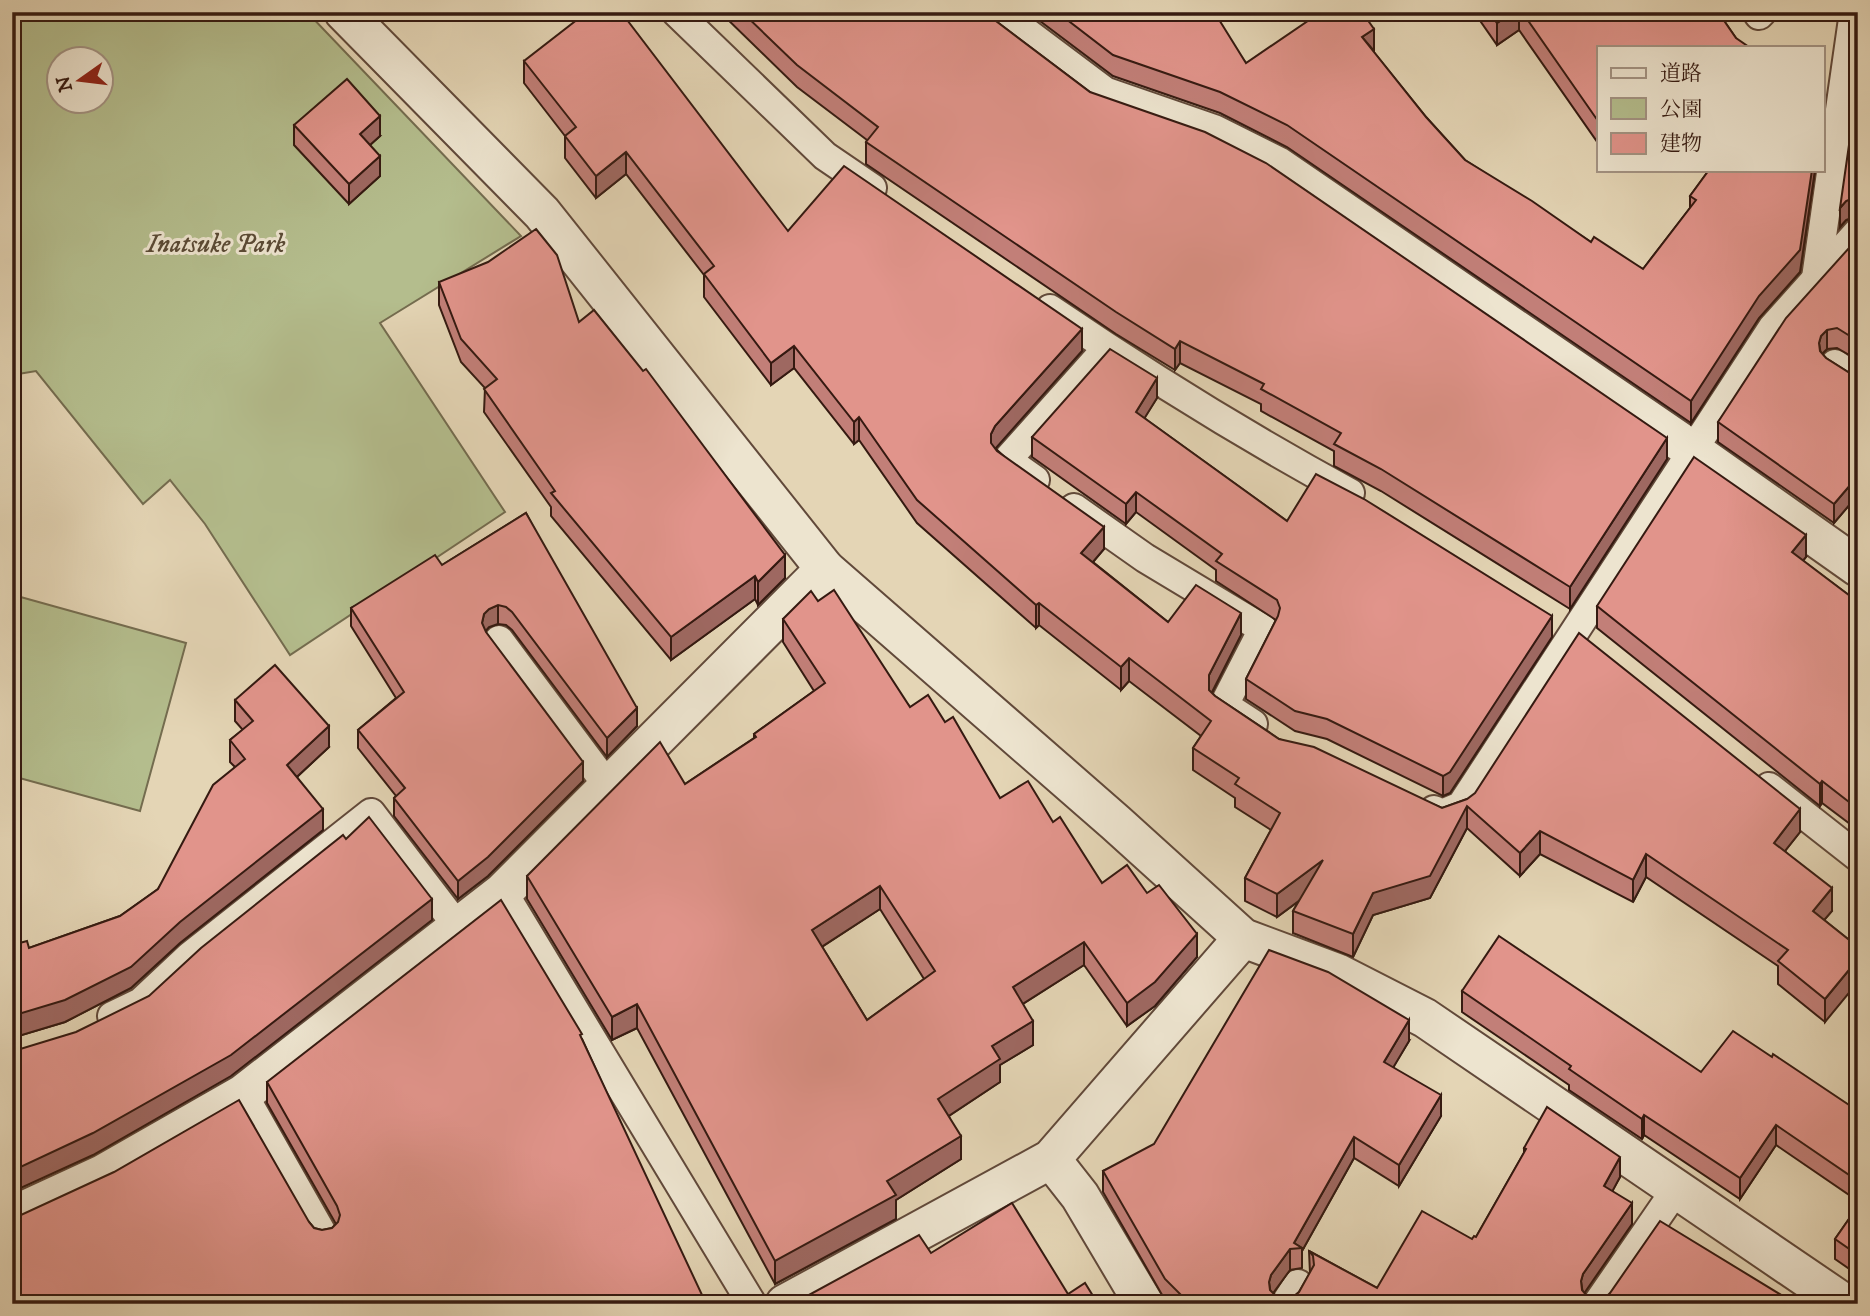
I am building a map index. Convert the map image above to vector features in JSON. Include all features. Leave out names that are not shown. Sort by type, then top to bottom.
[{"type":"street","points":[[344,12],[542,213],[825,569],[1243,938],[1337,973],[1425,1018],[1845,1304]]},
{"type":"street","points":[[991,12],[1103,96],[1213,134],[1277,166],[1858,567]]},
{"type":"street","points":[[13,1212],[103,1174],[243,1094],[503,892],[825,569]]},
{"type":"street","points":[[785,1304],[1051,1159],[1243,938]]},
{"type":"street","points":[[1051,1159],[1080,1196],[1144,1304]]},
{"type":"lane","points":[[677,12],[825,156],[893,202]]},
{"type":"lane","points":[[1816,278],[1854,12]]},
{"type":"lane","points":[[1405,796],[1442,814],[1461,806],[1585,640],[1692,450],[1773,327],[1858,232]]},
{"type":"lane","points":[[1029,294],[1107,348],[1299,466],[1372,505]]},
{"type":"lane","points":[[1107,348],[1007,460],[1145,558],[1263,629],[1224,705],[1277,740]]},
{"type":"lane","points":[[1835,364],[1858,380]]},
{"type":"lane","points":[[1550,616],[1585,640]]},
{"type":"lane","points":[[499,640],[608,786]]},
{"type":"lane","points":[[1749,770],[1858,857]]},
{"type":"lane","points":[[94,1025],[141,1002],[190,956],[371,813],[458,927]]},
{"type":"lane","points":[[503,892],[752,1304]]},
{"type":"lane","points":[[243,1094],[323,1235]]},
{"type":"lane","points":[[1597,1304],[1677,1188]]},
{"type":"green space","name":"Inatsuke Park","points":[[12,12],[307,12],[521,236],[380,323],[505,512],[290,655],[205,524],[170,480],[143,504],[36,371],[12,375]]},
{"type":"green space","points":[[17,596],[186,643],[140,811],[12,776],[12,612]]},
{"type":"building","points":[[587,12],[621,12],[788,231],[844,166],[1082,329],[995,426],[991,443],[997,451],[1104,527],[1081,553],[1168,622],[1196,585],[1241,613],[1209,675],[1209,690],[1215,696],[1279,739],[1314,747],[1442,808],[1467,799],[1475,793],[1579,633],[1800,809],[1774,843],[1832,888],[1813,911],[1858,947],[1858,959],[1825,999],[1778,961],[1788,950],[1646,854],[1633,880],[1540,831],[1520,853],[1467,806],[1430,876],[1373,893],[1353,934],[1293,911],[1323,860],[1277,894],[1245,878],[1280,813],[1235,784],[1239,778],[1193,748],[1211,721],[1129,658],[1121,667],[1039,603],[1036,605],[917,500],[859,417],[854,422],[794,346],[771,363],[704,274],[714,266],[626,152],[596,176],[565,136],[576,127],[524,61]]},
{"type":"building","points":[[742,12],[984,12],[1090,92],[1205,132],[1266,163],[1667,438],[1570,587],[1381,469],[1334,444],[1341,433],[1261,389],[1264,384],[1180,341],[1175,349],[1116,312],[866,142],[878,127],[797,65]]},
{"type":"building","points":[[1057,12],[1204,12],[1218,18],[1246,63],[1321,12],[1362,12],[1374,29],[1362,37],[1426,117],[1465,160],[1532,201],[1591,242],[1594,237],[1643,269],[1696,200],[1690,196],[1708,172],[1812,172],[1800,250],[1759,296],[1691,401],[1287,125],[1220,92],[1113,55]]},
{"type":"building","points":[[1489,12],[1513,12],[1497,23]]},
{"type":"building","points":[[1522,12],[1718,12],[1736,38],[1748,46],[1597,46],[1597,120]]},
{"type":"building","points":[[347,79],[380,116],[360,134],[380,156],[349,184],[294,125]]},
{"type":"building","points":[[1858,98],[1858,117],[1854,113],[1855,101]]},
{"type":"building","points":[[1852,124],[1858,129],[1858,194],[1840,208]]},
{"type":"building","points":[[536,229],[557,255],[579,322],[594,310],[643,371],[646,369],[785,555],[758,582],[755,576],[671,637],[551,493],[555,491],[484,389],[497,379],[461,339],[439,282],[488,262]]},
{"type":"building","points":[[1858,238],[1858,341],[1837,328],[1827,330],[1819,343],[1820,351],[1826,358],[1858,377],[1858,488],[1851,484],[1834,504],[1718,422],[1786,318]]},
{"type":"building","points":[[1110,349],[1157,378],[1136,412],[1287,521],[1316,474],[1364,499],[1552,616],[1450,772],[1443,776],[1327,719],[1295,711],[1246,679],[1278,616],[1280,608],[1277,600],[1216,561],[1222,554],[1136,492],[1126,504],[1032,437]]},
{"type":"building","points":[[1694,457],[1806,535],[1792,552],[1858,602],[1858,809],[1822,781],[1820,784],[1597,606]]},
{"type":"building","points":[[526,513],[637,708],[607,738],[512,612],[498,605],[489,609],[484,614],[482,623],[486,632],[583,762],[488,857],[458,881],[394,798],[405,788],[358,730],[404,692],[351,608],[435,555],[442,565]]},
{"type":"building","points":[[834,590],[910,707],[928,695],[945,722],[953,717],[1000,798],[1028,781],[1053,822],[1060,817],[1102,883],[1127,865],[1147,893],[1159,885],[1197,934],[1155,982],[1127,1003],[1084,942],[1013,987],[1033,1021],[992,1046],[1000,1059],[938,1099],[961,1136],[887,1181],[896,1195],[775,1261],[637,1004],[612,1017],[527,876],[660,742],[685,784],[756,737],[754,734],[825,683],[783,619],[811,591],[818,601]],"holes":[[[880,886],[935,971],[867,1020],[812,930]]]},
{"type":"building","points":[[275,665],[329,726],[287,765],[323,809],[180,922],[131,967],[65,1000],[12,1016],[12,945],[27,941],[29,948],[120,916],[158,889],[213,785],[245,759],[230,740],[253,721],[235,700]]},
{"type":"building","points":[[369,817],[432,899],[231,1055],[93,1133],[12,1171],[12,1050],[76,1032],[149,996],[201,948],[343,835],[346,839]]},
{"type":"building","points":[[501,900],[582,1034],[580,1035],[703,1297],[690,1304],[285,1304],[283,1300],[274,1304],[12,1304],[12,1216],[21,1215],[114,1172],[239,1100],[309,1222],[314,1228],[332,1228],[340,1215],[337,1206],[267,1082]]},
{"type":"building","points":[[1499,936],[1701,1072],[1733,1031],[1772,1057],[1773,1054],[1858,1111],[1858,1181],[1776,1125],[1740,1178],[1644,1115],[1642,1119],[1462,991]]},
{"type":"building","points":[[1269,950],[1328,972],[1409,1020],[1384,1062],[1441,1095],[1399,1165],[1354,1137],[1294,1243],[1302,1248],[1290,1249],[1271,1275],[1270,1290],[1277,1297],[1283,1300],[1292,1298],[1299,1292],[1314,1265],[1309,1251],[1377,1288],[1422,1211],[1472,1239],[1476,1237],[1547,1107],[1620,1157],[1604,1186],[1632,1203],[1583,1274],[1582,1290],[1587,1296],[1596,1300],[1605,1298],[1610,1293],[1660,1221],[1796,1304],[1190,1304],[1165,1279],[1103,1171],[1154,1144]]},
{"type":"building","points":[[1012,1203],[1068,1294],[1085,1283],[1098,1304],[796,1302],[919,1235],[931,1253]]},
{"type":"building","points":[[1858,1206],[1858,1255],[1835,1239]]}]
